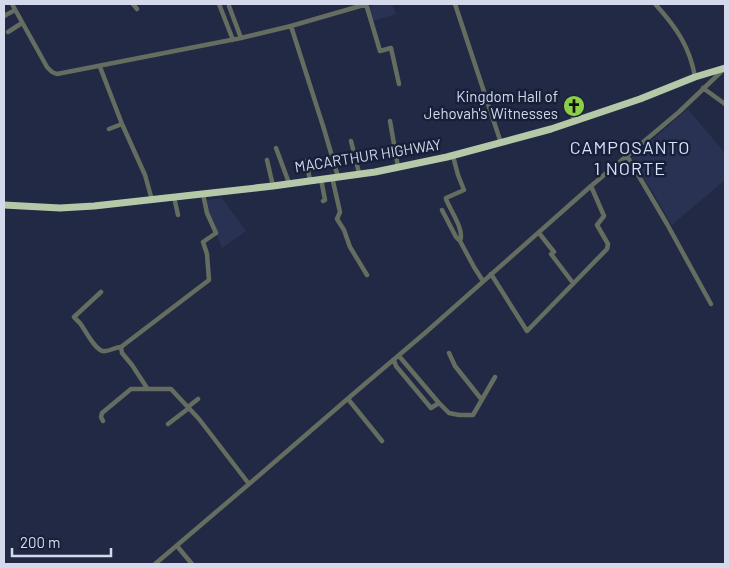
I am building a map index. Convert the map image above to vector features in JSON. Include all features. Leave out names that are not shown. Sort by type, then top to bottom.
[{"type":"highway","name":"MACARTHUR HIGHWAY","points":[[4,205],[70,208],[273,186],[375,172],[453,156],[575,122],[657,93],[695,77],[725,68]]},
{"type":"street","points":[[12,4],[47,67],[52,72],[61,74],[233,40],[291,26],[366,4],[380,51],[391,48],[399,84]]},
{"type":"street","points":[[133,4],[137,9]]},
{"type":"street","points":[[219,4],[233,40]]},
{"type":"street","points":[[455,4],[501,143]]},
{"type":"street","points":[[656,5],[674,27],[689,53],[695,77]]},
{"type":"street","points":[[229,6],[240,38]]},
{"type":"street","points":[[4,16],[15,10]]},
{"type":"street","points":[[8,32],[22,23]]},
{"type":"street","points":[[291,26],[324,129],[335,177],[340,212],[337,219],[344,230],[350,247],[367,275]]},
{"type":"street","points":[[100,67],[122,124],[145,175],[152,200]]},
{"type":"street","points":[[155,564],[399,356],[591,186],[679,112],[725,68]]},
{"type":"street","points":[[703,88],[725,104]]},
{"type":"street","points":[[567,102],[575,122]]},
{"type":"street","points":[[390,121],[398,167]]},
{"type":"street","points":[[109,128],[122,124]]},
{"type":"street","points":[[351,141],[359,173]]},
{"type":"street","points":[[276,148],[288,183]]},
{"type":"street","points":[[453,156],[464,190],[446,199],[461,230],[462,237],[460,241]]},
{"type":"street","points":[[627,156],[711,304]]},
{"type":"street","points":[[267,160],[273,186]]},
{"type":"street","points":[[306,162],[310,180]]},
{"type":"street","points":[[322,179],[325,200],[323,201]]},
{"type":"street","points":[[491,274],[527,331],[607,249],[608,244],[597,225],[604,216],[591,186]]},
{"type":"street","points":[[101,292],[74,317],[89,338],[102,351],[105,351],[121,347],[208,280],[207,254],[203,242],[216,233],[207,213],[204,194]]},
{"type":"street","points":[[174,197],[178,215]]},
{"type":"street","points":[[442,210],[483,281]]},
{"type":"street","points":[[539,233],[554,252],[551,254],[573,283]]},
{"type":"street","points":[[121,347],[122,353],[147,388]]},
{"type":"street","points":[[449,353],[455,366],[482,400]]},
{"type":"street","points":[[399,356],[439,403],[449,412],[459,415],[473,415],[495,377]]},
{"type":"street","points":[[394,360],[396,366],[431,408],[439,403]]},
{"type":"street","points":[[103,420],[102,413],[129,390],[147,388],[171,389],[249,484]]},
{"type":"street","points":[[348,399],[382,441]]},
{"type":"street","points":[[168,424],[198,400]]},
{"type":"street","points":[[176,546],[192,564]]},
{"type":"shaded area","points":[[392,4],[396,14],[373,21],[368,7]]},
{"type":"shaded area","points":[[688,109],[725,153],[725,180],[672,225],[631,158]]},
{"type":"shaded area","points":[[222,198],[246,231],[222,248],[205,200]]},
{"type":"place","name":"Kingdom Hall of Jehovah's Witnesses","points":[[574,106]]},
{"type":"district","name":"CAMPOSANTO 1 NORTE","points":[[630,158]]}]
